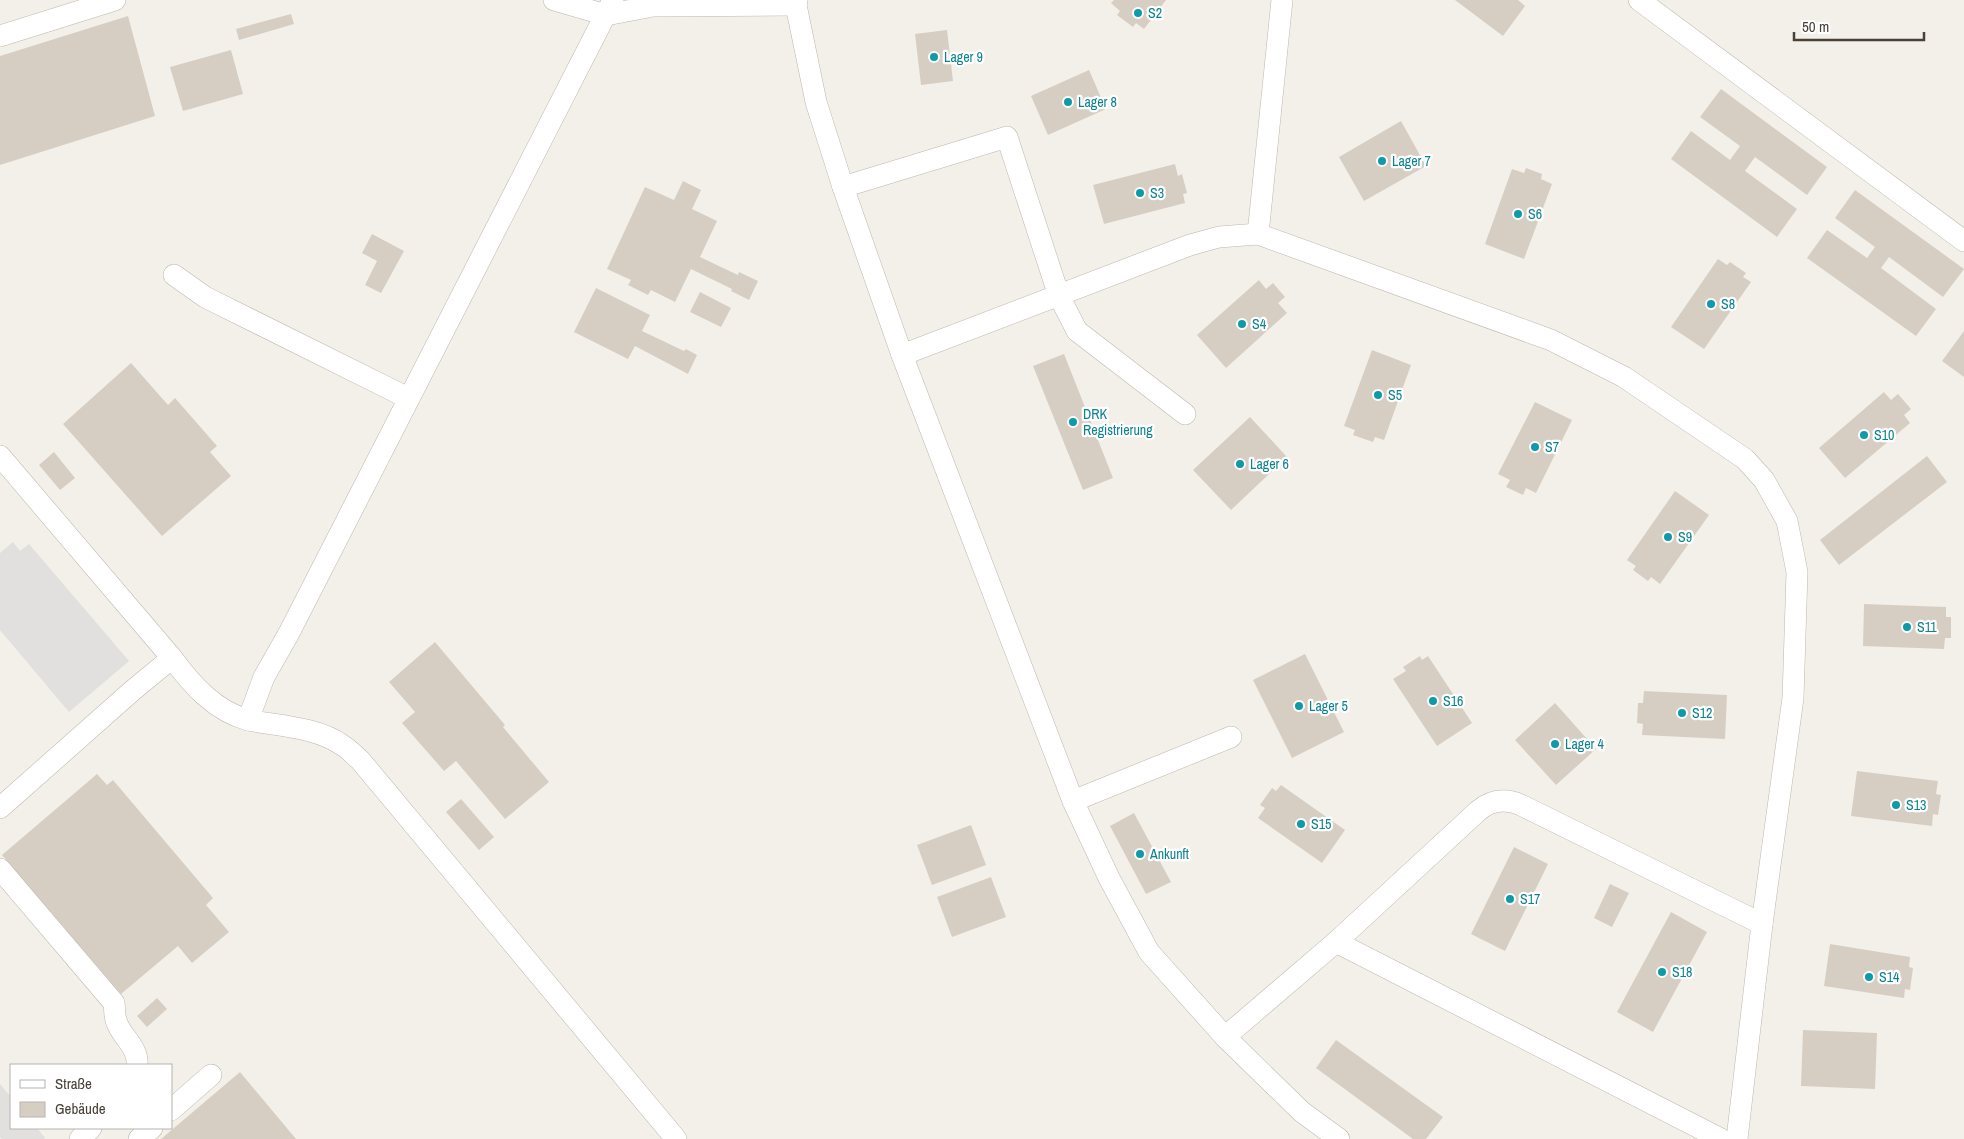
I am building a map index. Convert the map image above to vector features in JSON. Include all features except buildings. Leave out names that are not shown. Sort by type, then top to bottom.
[{"type":"street","points":[[0,36],[115,0]]},
{"type":"street","points":[[554,0],[609,8],[797,2],[816,102],[843,187],[902,355],[1073,801],[1108,878],[1149,952],[1225,1037],[1302,1112],[1338,1139]]},
{"type":"street","points":[[1258,234],[1282,0]]},
{"type":"street","points":[[1639,0],[1964,241]]},
{"type":"street","points":[[248,720],[264,677],[289,633],[609,8]]},
{"type":"street","points":[[843,187],[1007,137],[1059,296],[1077,331],[1185,414]]},
{"type":"street","points":[[902,355],[1190,245],[1218,237],[1258,234],[1551,340],[1624,377],[1745,459],[1764,480],[1787,521],[1797,572],[1793,698],[1762,924],[1737,1139]]},
{"type":"street","points":[[174,275],[206,297],[408,398]]},
{"type":"street","points":[[0,456],[177,666],[211,701],[232,716],[300,728],[321,734],[341,744],[360,760],[676,1139]]},
{"type":"street","points":[[0,808],[132,691],[177,666]]},
{"type":"street","points":[[1073,801],[1231,737]]},
{"type":"street","points":[[1225,1037],[1336,942],[1478,811],[1491,803],[1506,800],[1521,805],[1762,924]]},
{"type":"street","points":[[0,869],[114,1003],[116,1022],[132,1046],[138,1060],[137,1064]]},
{"type":"street","points":[[1336,942],[1721,1139]]},
{"type":"street","points":[[172,1109],[211,1074]]},
{"type":"street","points":[[80,1139],[90,1129]]},
{"type":"street","points":[[139,1139],[151,1129]]},
{"type":"shaded area","points":[[13,542],[20,551],[29,544],[129,661],[69,712],[0,630],[0,553]]},
{"type":"shaded area","points":[[0,1084],[10,1096],[10,1129],[38,1129],[45,1138],[2,1139],[0,1137]]},
{"type":"place","name":"S2","points":[[1138,13]]},
{"type":"place","name":"Lager 9","points":[[934,57]]},
{"type":"place","name":"Lager 8","points":[[1068,102]]},
{"type":"place","name":"Lager 7","points":[[1382,161]]},
{"type":"place","name":"S3","points":[[1140,193]]},
{"type":"place","name":"S6","points":[[1518,214]]},
{"type":"place","name":"S8","points":[[1711,304]]},
{"type":"place","name":"S4","points":[[1242,324]]},
{"type":"place","name":"S5","points":[[1378,395]]},
{"type":"place","name":"DRK Registrierung","points":[[1073,422]]},
{"type":"place","name":"S10","points":[[1864,435]]},
{"type":"place","name":"S7","points":[[1535,447]]},
{"type":"place","name":"Lager 6","points":[[1240,464]]},
{"type":"place","name":"S9","points":[[1668,537]]},
{"type":"place","name":"S11","points":[[1907,627]]},
{"type":"place","name":"S16","points":[[1433,701]]},
{"type":"place","name":"Lager 5","points":[[1299,706]]},
{"type":"place","name":"S12","points":[[1682,713]]},
{"type":"place","name":"Lager 4","points":[[1555,744]]},
{"type":"place","name":"S13","points":[[1896,805]]},
{"type":"place","name":"S15","points":[[1301,824]]},
{"type":"place","name":"Ankunft","points":[[1140,854]]},
{"type":"place","name":"S17","points":[[1510,899]]},
{"type":"place","name":"S18","points":[[1662,972]]},
{"type":"place","name":"S14","points":[[1869,977]]}]
